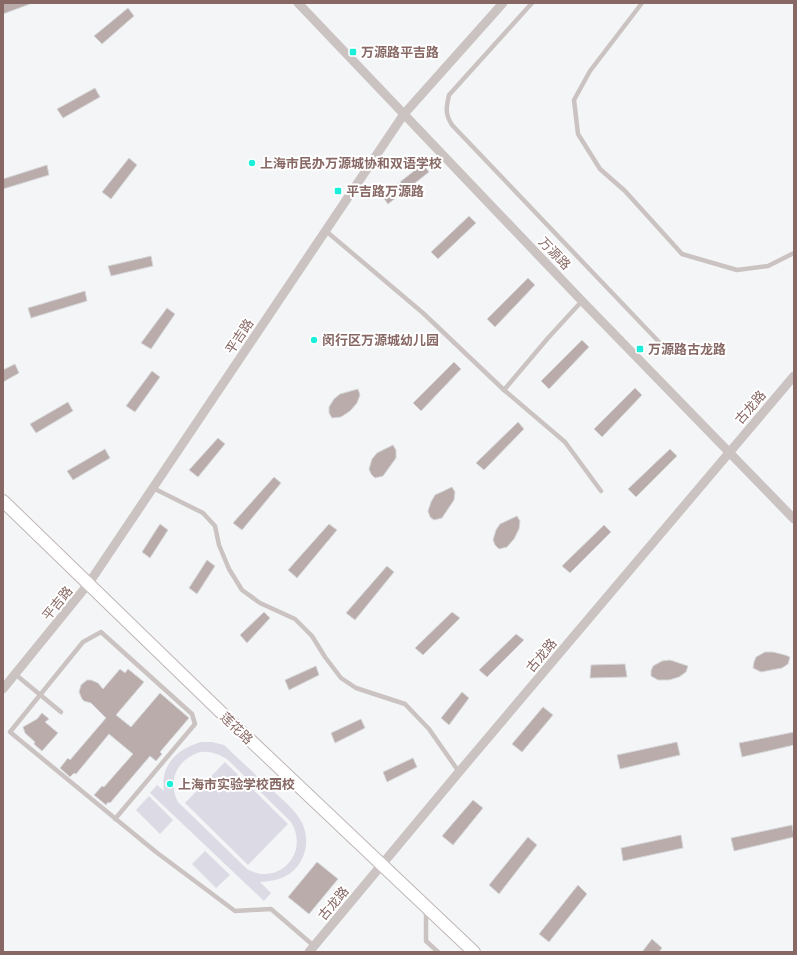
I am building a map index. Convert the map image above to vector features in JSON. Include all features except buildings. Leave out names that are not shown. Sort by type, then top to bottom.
[{"type":"main road","name":"莲花路","points":[[3,502],[230,721],[474,952]]},
{"type":"street","name":"万源路","points":[[298,3],[794,519]]},
{"type":"street","name":"平吉路","points":[[3,688],[89,584],[404,114],[503,3]]},
{"type":"street","name":"古龙路","points":[[312,949],[459,772],[794,376]]},
{"type":"lane","points":[[532,3],[449,95],[446,105],[447,117],[452,125],[659,342]]},
{"type":"lane","points":[[642,3],[590,71],[574,100],[578,134],[600,169],[625,191],[682,254],[737,270],[768,266],[794,253]]},
{"type":"lane","points":[[326,231],[423,312],[504,390],[565,442],[602,491]]},
{"type":"lane","points":[[504,390],[582,300]]},
{"type":"lane","points":[[153,488],[203,513],[215,526],[219,544],[229,569],[242,590],[260,603],[295,619],[312,636],[341,678],[356,688],[405,704],[430,729],[459,772]]},
{"type":"lane","points":[[115,819],[195,724],[192,714],[101,632],[83,642],[10,732],[115,819],[156,852],[235,911],[271,909],[312,949]]},
{"type":"lane","points":[[15,674],[61,712]]},
{"type":"lane","points":[[426,907],[426,941],[438,952]]},
{"type":"shaded area","points":[[201,742],[212,742],[224,745],[290,806],[303,825],[306,834],[306,843],[305,852],[301,861],[293,871],[284,877],[272,881],[260,882],[271,893],[264,901],[150,793],[157,785],[164,791],[163,782],[165,773],[172,759],[192,745]],"holes":[[[200,752],[215,753],[228,760],[291,822],[296,834],[297,845],[294,855],[288,864],[280,870],[270,874],[259,873],[247,869],[178,802],[174,786],[176,772],[185,760]]]},
{"type":"shaded area","points":[[225,762],[288,824],[248,865],[185,803]]},
{"type":"shaded area","points":[[149,796],[173,820],[160,834],[136,810]]},
{"type":"shaded area","points":[[205,851],[230,875],[216,888],[192,864]]},
{"type":"place","name":"万源路平吉路","points":[[353,52]]},
{"type":"place","name":"上海市民办万源城协和双语学校","points":[[252,163]]},
{"type":"place","name":"平吉路万源路","points":[[338,191]]},
{"type":"place","name":"闵行区万源城幼儿园","points":[[314,340]]},
{"type":"place","name":"万源路古龙路","points":[[640,349]]},
{"type":"place","name":"上海市实验学校西校","points":[[170,784]]}]
